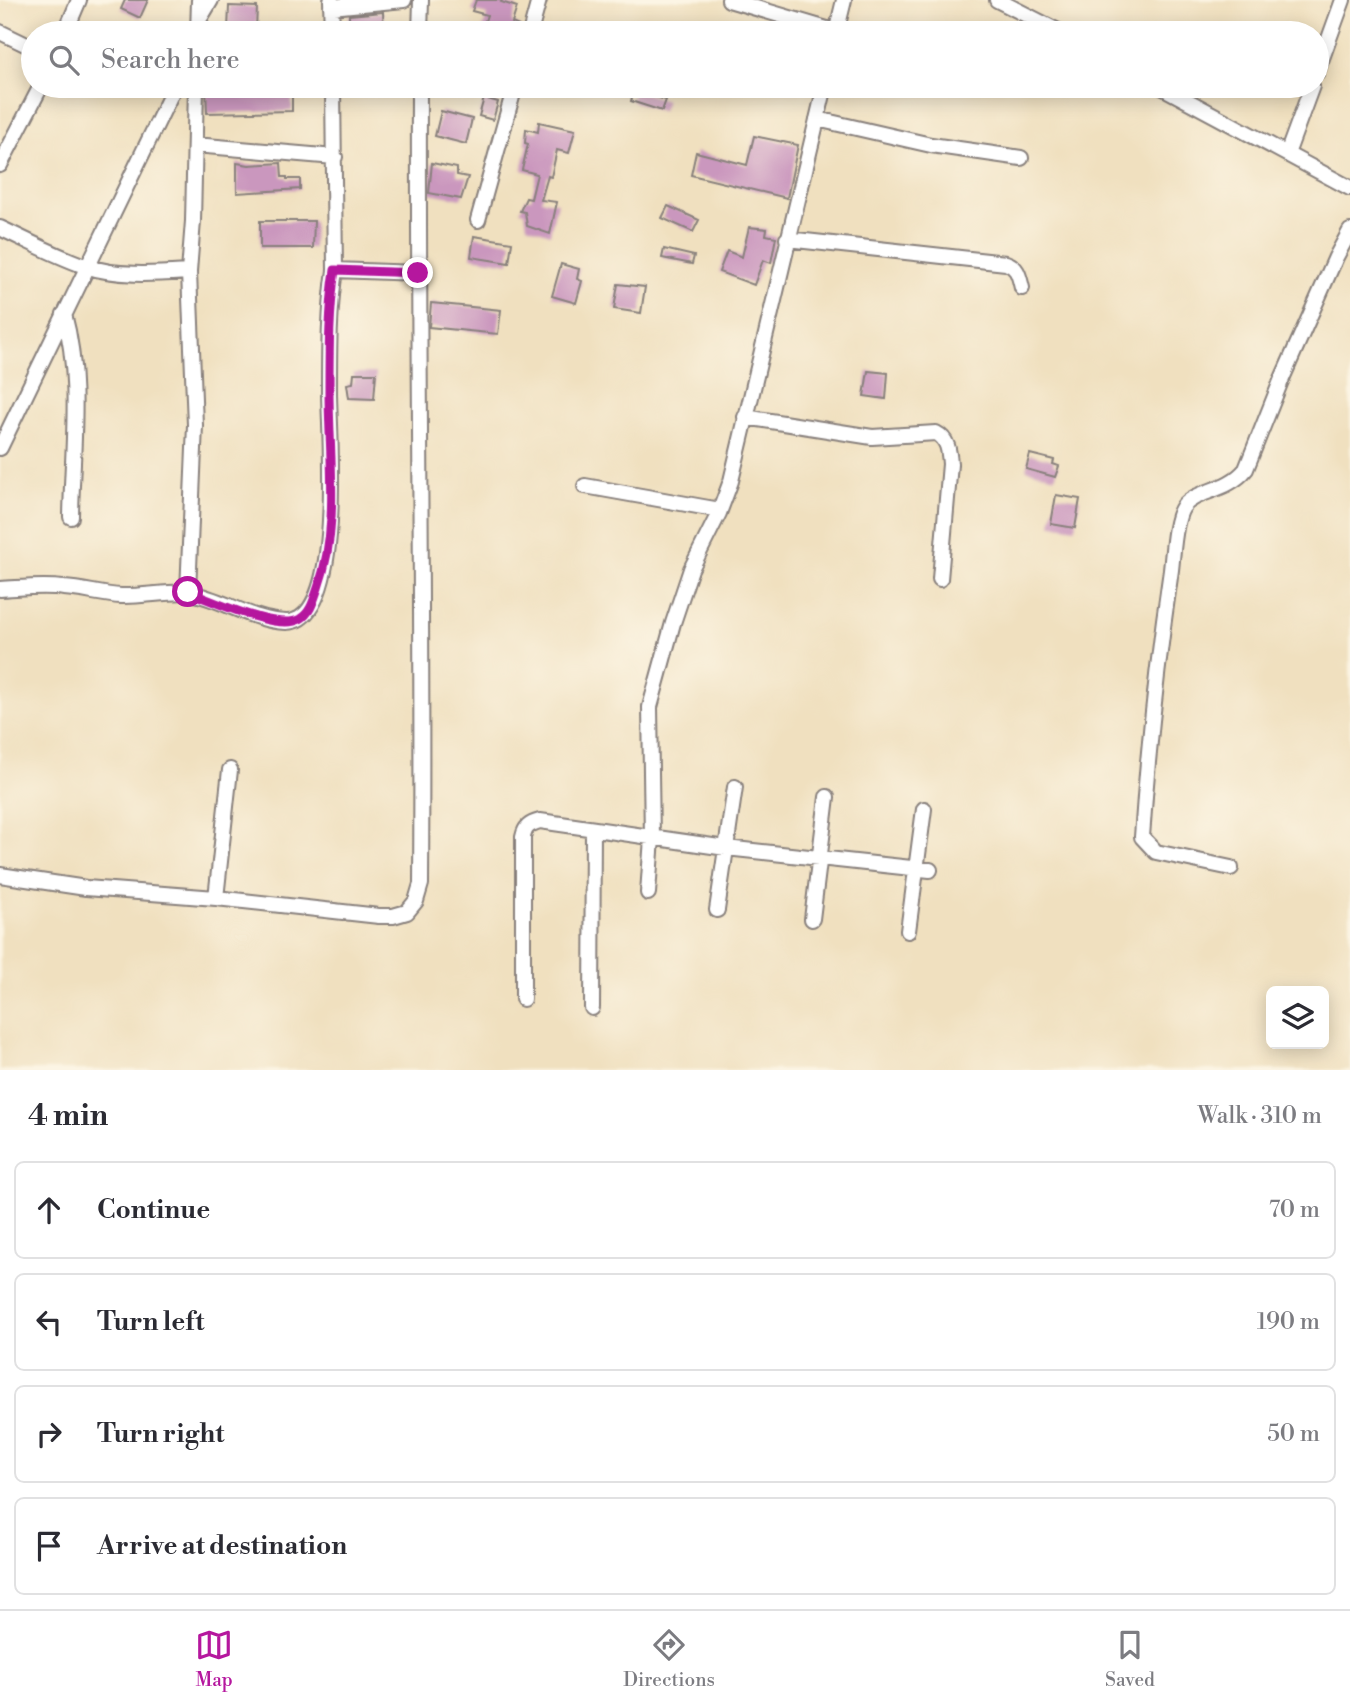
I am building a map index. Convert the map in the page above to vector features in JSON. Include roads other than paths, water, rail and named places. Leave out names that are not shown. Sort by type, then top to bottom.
[{"type":"street","points":[[70,21],[79,0]]},
{"type":"street","points":[[198,21],[199,0]]},
{"type":"street","points":[[201,21],[211,0]]},
{"type":"street","points":[[332,21],[331,3],[404,0]]},
{"type":"street","points":[[420,21],[421,0]]},
{"type":"street","points":[[533,21],[539,0]]},
{"type":"street","points":[[729,0],[797,21]]},
{"type":"street","points":[[839,21],[844,0]]},
{"type":"street","points":[[997,0],[1038,21]]},
{"type":"street","points":[[1329,39],[1343,0]]},
{"type":"street","points":[[0,32],[21,42]]},
{"type":"street","points":[[0,166],[35,98]]},
{"type":"street","points":[[0,448],[169,98]]},
{"type":"street","points":[[188,592],[195,425],[189,272],[196,98]]},
{"type":"street","points":[[0,589],[46,586],[120,596],[188,592],[269,621],[290,622],[301,619],[312,606],[327,564],[330,536],[329,366],[330,316],[335,270],[333,98]]},
{"type":"street","points":[[0,875],[86,888],[216,898],[379,916],[407,912],[416,901],[421,884],[423,636],[418,273],[419,98]]},
{"type":"street","points":[[478,220],[512,98]]},
{"type":"street","points":[[648,893],[652,838],[650,707],[691,569],[731,481],[822,98]]},
{"type":"street","points":[[1182,98],[1350,188]]},
{"type":"street","points":[[1287,154],[1308,98]]},
{"type":"street","points":[[817,119],[931,145],[1021,158]]},
{"type":"street","points":[[195,145],[335,157]]},
{"type":"street","points":[[0,228],[88,267],[156,274],[189,272]]},
{"type":"street","points":[[1231,868],[1156,852],[1142,837],[1163,624],[1178,523],[1184,505],[1192,499],[1230,484],[1246,469],[1280,382],[1350,231]]},
{"type":"street","points":[[787,239],[1006,263],[1013,265],[1018,272],[1021,288]]},
{"type":"street","points":[[335,270],[418,273]]},
{"type":"street","points":[[64,314],[71,340],[74,388],[71,517]]},
{"type":"street","points":[[745,417],[872,438],[936,433],[941,436],[949,450],[950,464],[940,579]]},
{"type":"street","points":[[585,486],[720,510]]},
{"type":"street","points":[[216,898],[230,770]]},
{"type":"street","points":[[717,910],[735,787]]},
{"type":"street","points":[[812,919],[827,797]]},
{"type":"street","points":[[908,931],[923,870],[924,809]]},
{"type":"street","points":[[523,999],[525,828],[540,821],[726,848],[923,870]]},
{"type":"street","points":[[592,1008],[593,830]]}]
